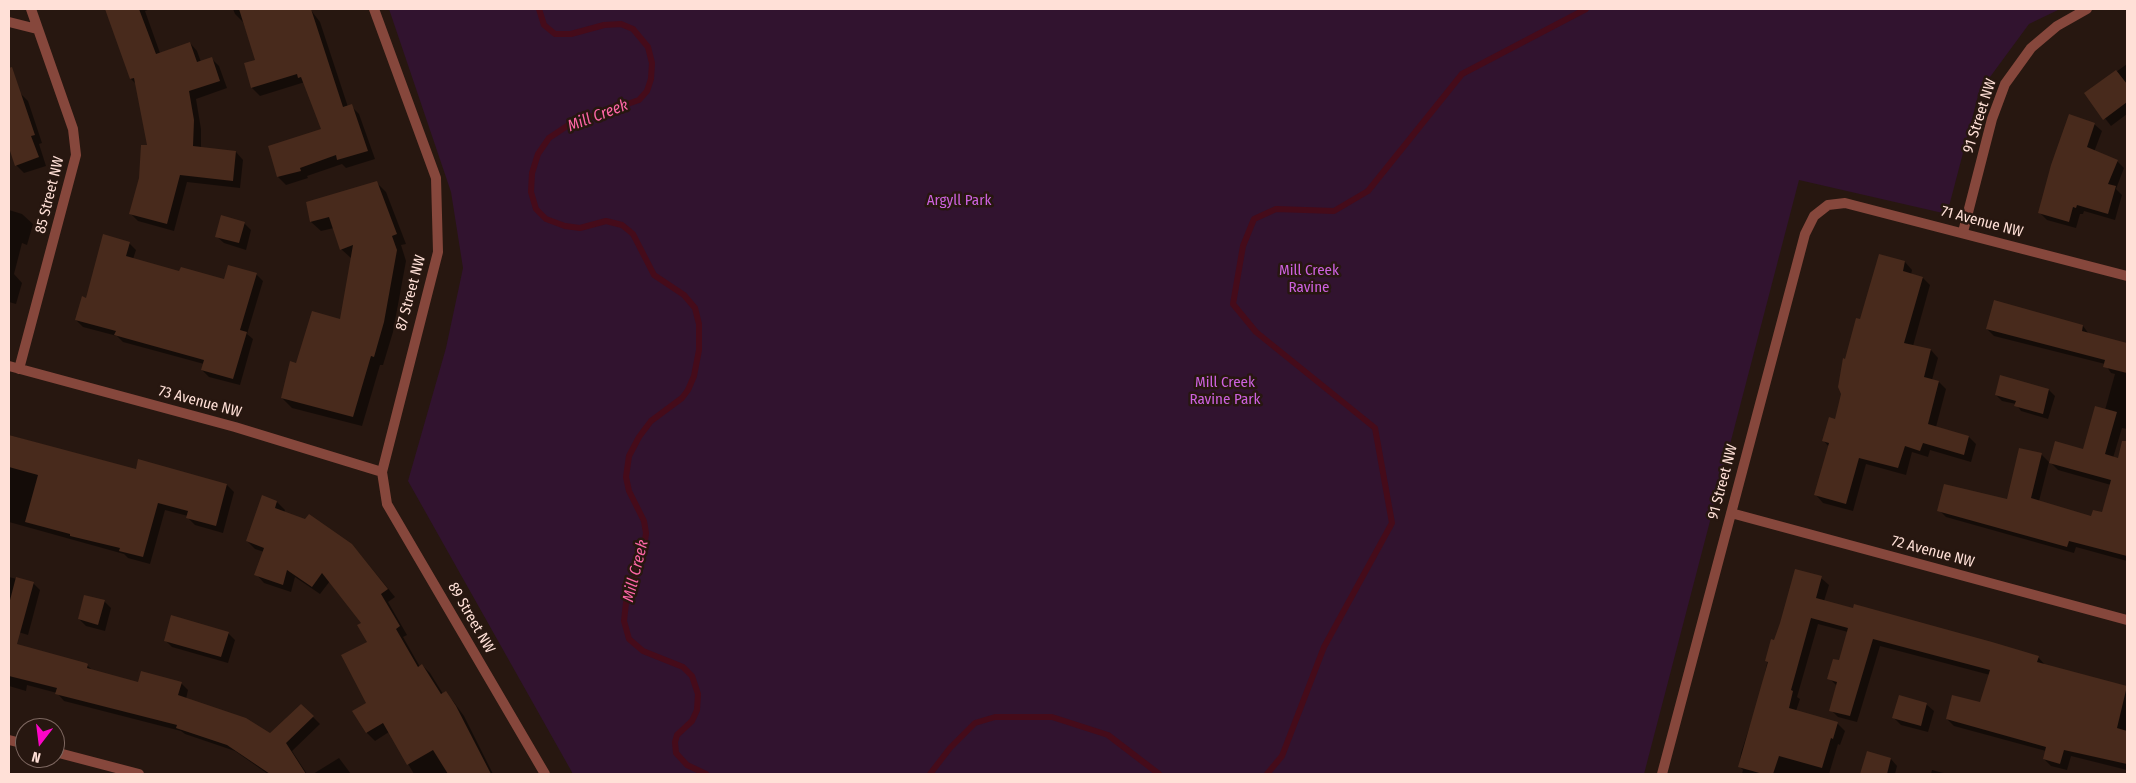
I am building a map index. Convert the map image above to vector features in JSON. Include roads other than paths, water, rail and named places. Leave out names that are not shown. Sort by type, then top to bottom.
[{"type":"street","name":"85 Street NW","points":[[14,368],[62,212],[76,155],[73,129],[30,9]]},
{"type":"street","name":"87 Street NW","points":[[374,9],[436,178],[438,252],[382,472]]},
{"type":"street","name":"91 Street NW","points":[[1963,232],[1992,119],[2004,84],[2031,48],[2057,26],[2087,9]]},
{"type":"street","points":[[9,22],[37,29]]},
{"type":"street","name":"71 Avenue NW","points":[[1828,205],[1845,203],[2127,276]]},
{"type":"street","name":"91 Street NW","points":[[1662,774],[1805,234],[1814,216],[1828,205]]},
{"type":"street","name":"73 Avenue NW","points":[[14,368],[235,427],[382,472]]},
{"type":"street","name":"89 Street NW","points":[[382,472],[387,504],[545,774]]},
{"type":"street","name":"72 Avenue NW","points":[[1730,513],[2127,620]]},
{"type":"street","points":[[65,755],[138,774]]},
{"type":"waterway","name":"Mill Creek","points":[[539,9],[544,25],[555,34],[571,34],[604,25],[621,24],[633,29],[648,47],[652,63],[651,79],[647,91],[639,100],[570,124],[549,138],[538,154],[532,173],[531,192],[536,209],[546,219],[565,226],[580,228],[606,221],[622,225],[633,234],[654,275],[684,295],[695,308],[699,324],[699,350],[694,376],[688,390],[682,398],[651,421],[639,437],[629,456],[626,477],[629,491],[644,521],[646,533],[644,548],[626,603],[624,621],[629,639],[643,651],[683,667],[692,676],[698,694],[697,710],[692,721],[677,735],[675,742],[676,753],[687,765],[706,774]]},
{"type":"waterway","points":[[1267,774],[1282,756],[1324,647],[1392,523],[1375,428],[1256,332],[1233,304],[1243,246],[1254,219],[1276,209],[1334,211],[1368,191],[1462,74],[1586,9]]},
{"type":"waterway","name":"Mill Creek","points":[[930,774],[950,748],[975,723],[995,717],[1052,717],[1108,735],[1159,774]]},
{"type":"park label","name":"Argyll Park","points":[[959,201]]},
{"type":"park label","name":"Mill Creek Ravine","points":[[1309,280]]},
{"type":"park label","name":"Mill Creek Ravine Park","points":[[1225,392]]}]
